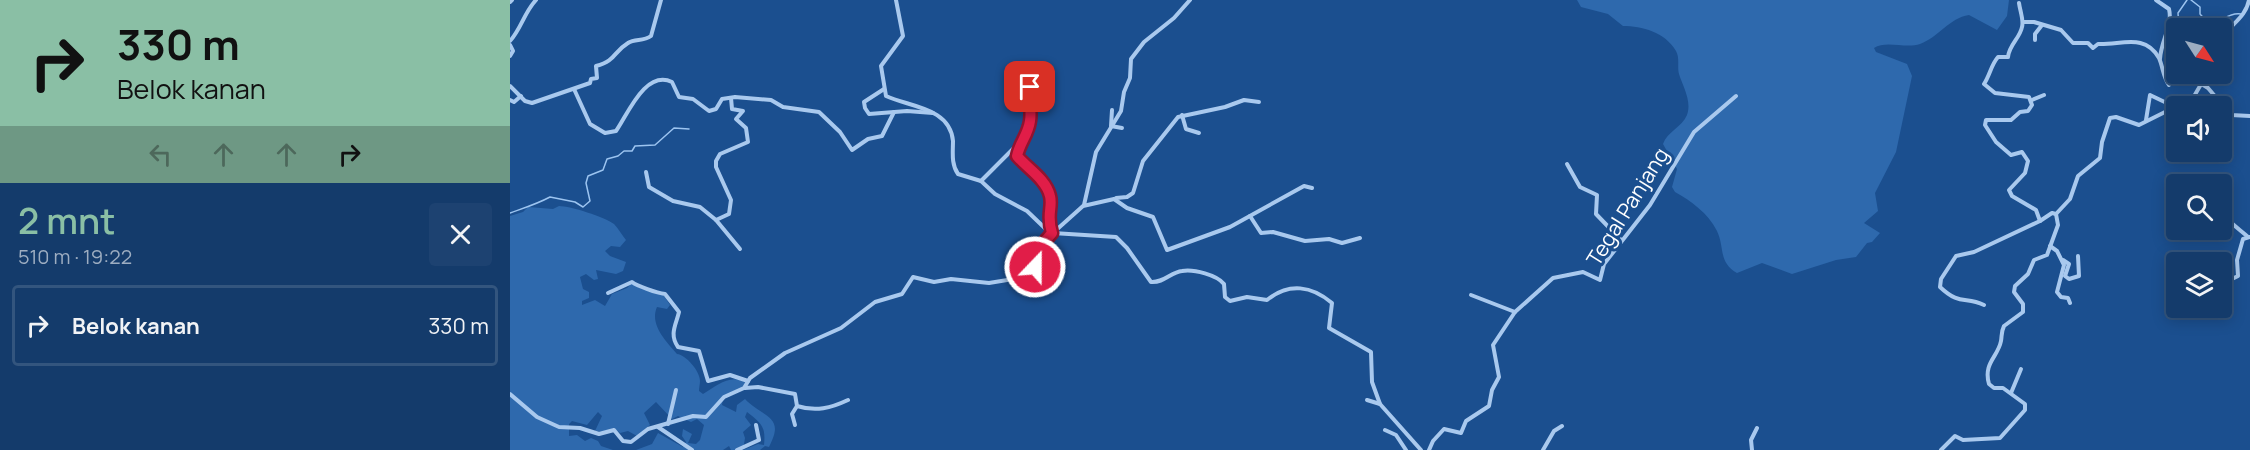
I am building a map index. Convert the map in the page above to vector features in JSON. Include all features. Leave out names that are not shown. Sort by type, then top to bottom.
[{"type":"street","points":[[510,56],[513,51],[510,43],[518,32],[524,14],[536,0]]},
{"type":"street","points":[[510,86],[527,102],[541,102],[552,94],[590,83],[591,79],[596,79],[596,66],[610,62],[628,43],[649,38],[661,0]]},
{"type":"street","points":[[896,0],[903,36],[881,66],[884,89],[887,97],[934,113],[951,131],[956,171],[963,176],[981,181],[995,194],[1028,211],[1052,233],[1116,237],[1127,248],[1151,282],[1159,282],[1181,271],[1212,276],[1224,284],[1225,297],[1230,302],[1247,297],[1267,300],[1276,292],[1295,289],[1317,291],[1333,304],[1329,328],[1371,352],[1372,382],[1380,404],[1421,450]]},
{"type":"street","points":[[1083,206],[1096,152],[1121,111],[1124,92],[1130,78],[1131,59],[1144,42],[1167,24],[1190,0]]},
{"type":"street","points":[[2156,0],[2169,9],[2171,26],[2162,41],[2160,59]]},
{"type":"street","points":[[2232,24],[2244,15],[2249,0]]},
{"type":"street","points":[[2019,3],[2023,22],[2008,56],[1998,57],[1992,64],[1990,77],[1984,84],[1995,93],[2024,95],[2032,100]]},
{"type":"street","points":[[2023,22],[2034,22],[2061,30],[2075,44],[2088,43],[2093,48],[2098,44],[2139,42],[2150,46],[2160,59],[2169,85]]},
{"type":"street","points":[[2035,40],[2035,34],[2042,25]]},
{"type":"street","points":[[981,181],[988,177],[997,164],[1027,136],[1030,124],[1029,90],[1036,72]]},
{"type":"street","points":[[574,88],[590,124],[600,132],[609,133],[618,129],[628,107],[646,87],[663,80],[672,81],[678,97],[693,99],[709,111],[716,109],[722,99],[731,98],[771,100],[783,107],[819,112],[840,132],[852,150],[857,149],[868,139],[882,136],[894,112]]},
{"type":"street","points":[[2202,84],[2208,88],[2231,115],[2250,116]]},
{"type":"street","points":[[884,89],[865,101],[865,108],[872,115],[894,112],[934,113]]},
{"type":"street","points":[[2032,100],[2044,95]]},
{"type":"street","points":[[2146,121],[2150,95],[2166,103]]},
{"type":"street","points":[[510,100],[515,101],[520,96]]},
{"type":"street","name":"Tegal Panjang","points":[[1429,450],[1432,441],[1444,429],[1461,433],[1466,420],[1489,406],[1492,390],[1499,377],[1493,345],[1515,312],[1553,278],[1582,272],[1599,280],[1604,264],[1650,205],[1694,132],[1736,96]]},
{"type":"street","points":[[716,219],[729,214],[731,205],[716,161],[720,154],[748,142],[746,128],[736,119],[743,111],[732,109],[731,98]]},
{"type":"street","points":[[744,388],[748,381],[787,351],[841,328],[875,302],[902,294],[913,277],[934,282],[951,279],[990,283],[1031,276],[1036,270],[1034,254],[1052,233],[1083,206],[1110,199],[1122,199],[1133,193],[1143,161],[1176,119],[1182,115],[1225,108],[1244,99],[1259,102]]},
{"type":"street","points":[[2032,100],[2030,110],[2005,121],[1990,118],[1985,125],[1998,144],[2011,156],[2022,152],[2028,161],[2025,173],[2009,191],[2013,197],[2036,210],[2039,221]]},
{"type":"street","points":[[1111,127],[1112,110]]},
{"type":"street","points":[[1984,305],[1976,301],[1953,299],[1940,287],[1940,281],[1949,263],[1956,256],[1974,252],[2052,213],[2056,214],[2070,200],[2078,176],[2100,158],[2102,142],[2110,118],[2116,117],[2136,126],[2166,110]]},
{"type":"street","points":[[1182,115],[1186,129],[1199,133]]},
{"type":"street","points":[[1111,127],[1122,128]]},
{"type":"street","points":[[1020,142],[1018,157],[1042,182],[1050,196],[1048,216],[1052,233]]},
{"type":"street","points":[[1567,164],[1582,189],[1597,195],[1596,214],[1621,240]]},
{"type":"street","points":[[646,172],[649,186],[673,201],[700,207],[716,219],[740,249]]},
{"type":"street","points":[[1110,199],[1155,218],[1167,250],[1194,242],[1250,216],[1300,188],[1312,188]]},
{"type":"street","points":[[1941,450],[1955,436],[1962,440],[1981,441],[2002,436],[2026,407],[2011,393],[2002,388],[1992,388],[1989,367],[2000,344],[2004,326],[2023,312],[2023,304],[2015,293],[2015,285],[2028,274],[2034,260],[2047,255],[2058,225],[2056,214]]},
{"type":"street","points":[[1250,216],[1261,233],[1274,232],[1305,241],[1329,238],[1342,243],[1360,238]]},
{"type":"street","points":[[2232,222],[2249,237],[2242,240],[2238,256],[2238,276],[2232,279]]},
{"type":"street","points":[[2050,246],[2062,260],[2069,264]]},
{"type":"street","points":[[2078,258],[2079,276],[2065,277],[2069,264],[2078,258]]},
{"type":"street","points":[[2062,260],[2064,269],[2057,292],[2061,297],[2068,298],[2070,303]]},
{"type":"street","points":[[608,293],[632,282],[647,287],[654,293],[665,294],[679,312],[673,326],[675,343],[678,347],[698,350],[708,381],[730,375],[748,381]]},
{"type":"street","points":[[1471,295],[1515,312]]},
{"type":"street","points":[[2011,393],[2014,381],[2021,369]]},
{"type":"street","points":[[510,394],[536,416],[559,427],[580,428],[599,434],[614,430],[626,442],[634,441],[644,431],[695,415],[706,417],[724,397],[744,388],[758,387],[795,394],[798,405],[792,414],[795,425]]},
{"type":"street","points":[[667,424],[676,390]]},
{"type":"street","points":[[798,405],[825,409],[848,400]]},
{"type":"street","points":[[1367,400],[1380,404]]},
{"type":"street","points":[[736,450],[758,441],[756,425]]},
{"type":"street","points":[[1543,450],[1554,431],[1562,426]]},
{"type":"street","points":[[657,427],[692,450]]},
{"type":"street","points":[[1752,450],[1752,438],[1757,428]]},
{"type":"street","points":[[1386,430],[1393,432],[1406,450]]},
{"type":"shaded area","points":[[1577,0],[2009,0],[2007,16],[1997,30],[1969,15],[1956,20],[1920,44],[1884,45],[1874,48],[1876,52],[1907,64],[1912,76],[1896,152],[1875,193],[1878,211],[1864,223],[1880,233],[1872,242],[1867,243],[1856,257],[1836,260],[1792,274],[1762,263],[1737,273],[1731,269],[1724,259],[1717,231],[1709,219],[1699,208],[1675,192],[1672,187],[1677,169],[1663,144],[1685,119],[1688,105],[1679,74],[1677,54],[1671,44],[1652,31],[1623,26],[1608,14],[1581,7]]},
{"type":"shaded area","points":[[564,206],[603,218],[614,224],[626,240],[620,247],[611,246],[605,251],[610,256],[626,262],[623,271],[616,274],[596,270],[598,279],[594,280],[586,274],[580,277],[583,289],[589,292],[589,298],[582,301],[582,305],[595,300],[605,306],[612,294],[627,288],[632,283],[662,293],[670,305],[667,309],[657,307],[655,320],[657,327],[677,354],[688,360],[695,368],[700,381],[699,391],[703,394],[728,380],[745,382],[743,387],[723,398],[722,405],[736,412],[737,405],[745,399],[770,418],[775,429],[769,447],[765,446],[760,450],[743,450],[731,450],[729,446],[723,450],[636,450],[652,444],[658,433],[683,447],[686,442],[682,436],[683,429],[692,434],[688,443],[696,444],[700,440],[704,425],[697,419],[691,422],[678,416],[672,419],[656,402],[644,413],[650,425],[637,436],[628,431],[620,433],[614,428],[604,432],[595,431],[602,416],[598,412],[587,425],[572,421],[569,424],[569,436],[577,435],[585,441],[591,438],[598,441],[601,446],[613,450],[510,450],[510,216],[523,212],[528,207],[553,209]],"holes":[[[747,412],[762,426],[764,445],[758,444],[743,450],[745,438],[743,432],[751,425],[745,417]]]},
{"type":"waterway","points":[[2178,18],[2178,13],[2187,0]]},
{"type":"waterway","points":[[2191,0],[2200,7],[2200,14],[2209,24],[2241,14]]},
{"type":"waterway","points":[[510,213],[550,197],[575,202],[583,207],[590,201],[586,183],[588,176],[603,170],[607,159],[618,156],[624,151],[632,151],[635,146],[655,145],[674,128],[689,129]]},
{"type":"route","points":[[1030,87],[1030,124],[1027,136],[1020,142],[1017,156],[1029,166],[1047,189],[1051,198],[1048,219],[1052,233],[1034,254],[1035,267]]}]
